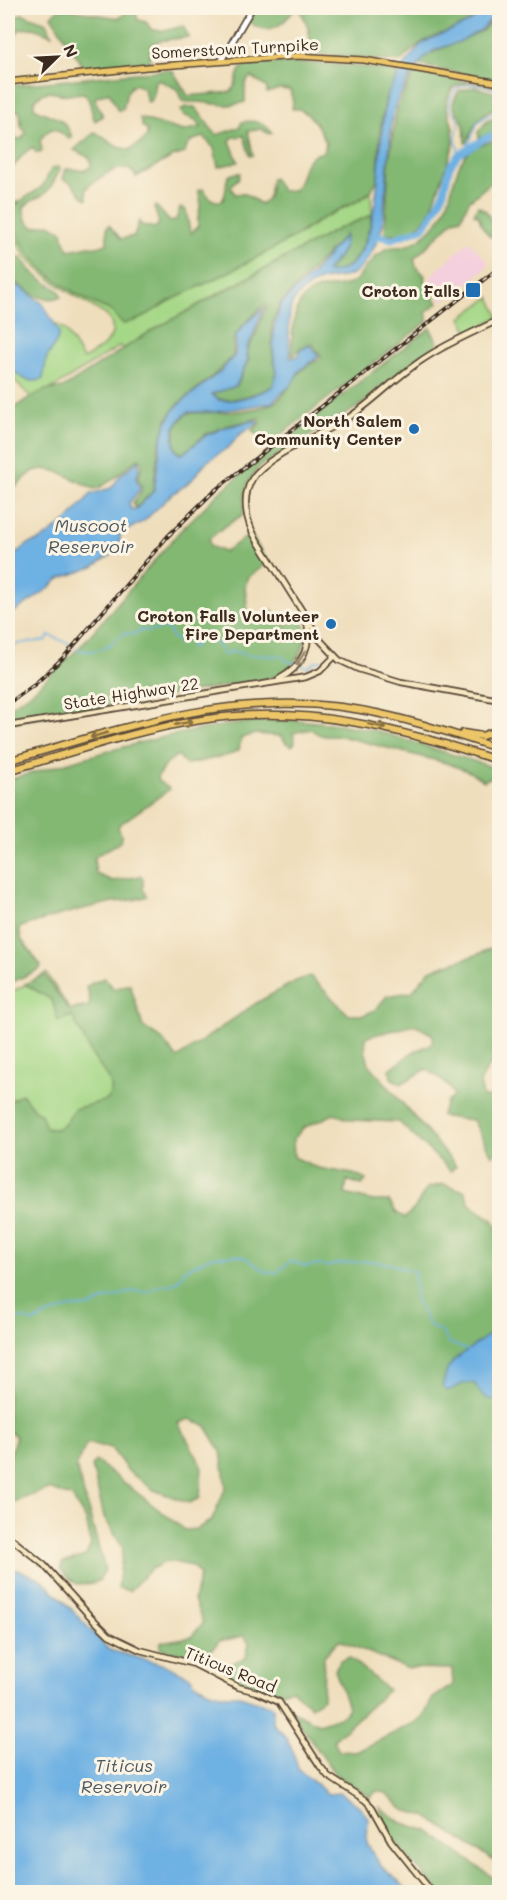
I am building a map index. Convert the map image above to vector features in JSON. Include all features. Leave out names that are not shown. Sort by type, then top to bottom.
[{"type":"highway","points":[[8,761],[171,715],[236,705],[288,704],[340,707],[391,716],[500,749]]},
{"type":"highway","points":[[8,771],[173,725],[224,717],[275,714],[320,716],[363,723],[426,738],[500,760]]},
{"type":"highway","points":[[438,730],[482,736],[500,729]]},
{"type":"main road","name":"Somerstown Turnpike","points":[[8,82],[221,61],[318,57],[402,66],[500,83]]},
{"type":"main road","points":[[500,319],[430,355],[394,380],[355,414],[270,462],[253,477],[246,498],[248,522],[257,540],[334,657],[351,667],[401,682],[500,700]]},
{"type":"main road","points":[[259,684],[287,675],[301,660],[306,650],[309,633],[303,610]]},
{"type":"main road","points":[[259,684],[312,675],[320,671],[334,657]]},
{"type":"main road","name":"State Highway 22","points":[[8,726],[259,684]]},
{"type":"main road","name":"Titicus Road","points":[[8,1536],[44,1565],[109,1635],[140,1650],[195,1664],[238,1687],[257,1692],[279,1702],[328,1776],[372,1807],[395,1846],[432,1893]]},
{"type":"street","points":[[221,61],[252,8]]},
{"type":"shaded area","points":[[469,241],[487,261],[487,266],[469,282],[441,300],[430,284],[431,276]]},
{"type":"green space","points":[[60,8],[118,18],[124,15],[126,8],[139,8],[136,14],[138,20],[146,22],[152,30],[164,31],[183,26],[189,37],[158,41],[151,46],[149,63],[92,69],[82,65],[51,16]]},
{"type":"green space","points":[[257,8],[486,8],[473,20],[421,43],[399,62],[312,53],[307,24],[298,9],[293,10],[278,25],[267,29],[255,26],[249,21]]},
{"type":"green space","points":[[499,12],[499,81],[418,65],[427,55],[482,31]]},
{"type":"green space","points":[[22,14],[47,23],[52,35],[33,28],[20,29],[11,41],[15,50],[8,52],[8,20]]},
{"type":"green space","points":[[254,63],[343,65],[397,73],[397,79],[386,96],[380,132],[378,178],[371,191],[357,201],[324,217],[291,239],[168,302],[140,319],[124,324],[111,311],[62,285],[38,264],[20,239],[14,225],[12,209],[42,187],[52,168],[59,167],[60,169],[52,186],[47,192],[24,207],[24,214],[27,221],[34,227],[50,224],[62,231],[69,250],[107,244],[109,225],[121,239],[134,236],[139,221],[141,225],[155,228],[159,223],[154,207],[156,206],[170,222],[176,220],[180,208],[185,209],[192,233],[198,226],[201,205],[198,190],[203,189],[213,200],[222,201],[227,178],[234,174],[240,173],[231,188],[235,194],[244,193],[261,204],[268,198],[273,178],[282,191],[293,191],[309,159],[323,152],[326,143],[312,119],[299,109],[292,109],[290,90],[279,89],[267,93],[267,88],[251,77],[245,86],[245,102],[222,105],[182,101],[177,89],[159,80],[155,81],[153,98],[147,102],[144,89],[135,84],[132,86],[123,109],[118,111],[109,92],[96,97],[95,100],[103,116],[95,121],[84,93],[69,95],[47,92],[38,97],[34,102],[34,108],[65,124],[72,137],[69,139],[61,132],[51,129],[40,140],[42,151],[40,153],[36,153],[33,147],[29,149],[8,172],[8,160],[11,156],[8,154],[8,138],[21,139],[26,133],[21,126],[20,113],[17,110],[8,115],[8,86],[166,70],[173,71],[188,96],[231,92],[242,68]]},
{"type":"green space","points":[[414,73],[470,82],[454,87],[446,105],[453,128],[454,144],[432,208],[419,226],[400,234],[385,233],[389,160],[397,108]]},
{"type":"green space","points":[[473,83],[499,87],[499,89]]},
{"type":"green space","points":[[475,87],[499,94],[499,106],[482,116],[465,143],[464,125],[453,105],[459,91]]},
{"type":"green space","points":[[186,107],[196,108],[217,135],[240,127],[242,122],[246,121],[263,124],[272,133],[269,134],[261,129],[248,131],[253,155],[250,156],[244,136],[233,137],[230,141],[238,162],[218,167],[214,148],[204,137],[197,139],[189,144],[185,153],[172,157],[136,177],[125,168],[106,174],[86,189],[87,199],[72,183],[63,179],[66,169],[86,170],[91,166],[90,158],[74,150],[95,132],[116,146],[129,150],[147,136],[147,130],[142,126],[140,118],[183,131],[201,127],[196,120],[183,115],[181,110]]},
{"type":"green space","points":[[499,112],[499,130],[479,138],[478,132],[487,121],[498,117]]},
{"type":"green space","points":[[499,140],[499,176],[469,201],[461,218],[454,220],[414,259],[438,303],[426,312],[428,321],[266,446],[252,430],[261,422],[260,418],[226,426],[206,434],[182,454],[176,449],[176,428],[188,413],[253,409],[271,404],[280,398],[301,371],[322,357],[311,343],[300,348],[293,356],[292,354],[293,325],[303,299],[319,289],[352,283],[375,256],[386,248],[408,245],[427,233],[445,209],[462,160],[481,144]]},
{"type":"green space","points":[[371,192],[372,215],[340,228],[210,298],[123,349],[120,346],[34,400],[8,374],[8,294],[65,330],[83,359],[107,342],[112,330],[107,316],[56,284],[28,258],[17,243],[10,225],[8,204],[19,201],[15,206],[13,217],[24,245],[229,272]]},
{"type":"green space","points":[[478,206],[486,211],[498,232],[490,237],[478,215],[474,214]]},
{"type":"green space","points":[[372,215],[364,244],[346,268],[327,272],[344,250],[345,235],[280,304],[272,325],[272,349],[276,373],[273,386],[255,394],[226,400],[212,394],[237,386],[249,359],[249,347],[267,307],[264,305],[234,337],[233,356],[221,369],[176,406],[167,419],[159,445],[153,491],[136,508],[133,503],[141,492],[142,486],[138,479],[142,465],[140,458],[107,483],[95,489],[57,472],[41,469],[34,471],[8,492],[8,413],[27,399],[45,390],[63,388],[151,331],[340,228]]},
{"type":"green space","points":[[8,255],[22,258],[34,273],[59,291],[61,297],[45,299],[39,297],[9,278]]},
{"type":"green space","points":[[490,297],[499,317],[469,332],[461,318]]},
{"type":"green space","points":[[430,328],[438,343],[432,349],[379,388],[361,405],[261,465],[246,488],[244,514],[209,539],[210,546],[224,552],[251,534],[268,563],[247,578],[245,588],[248,611],[253,619],[264,624],[272,610],[286,625],[300,618],[306,633],[305,642],[298,658],[286,671],[260,680],[8,723],[8,708],[32,692],[79,648],[180,531],[219,493],[263,456]]},
{"type":"green space","points":[[294,720],[339,724],[377,731],[499,769],[499,779],[491,777],[484,781],[470,772],[446,763],[341,736],[321,735],[311,729],[293,733],[295,742],[292,746],[286,743],[281,736],[256,734],[241,738],[239,750],[229,755],[188,764],[176,756],[157,778],[170,789],[119,825],[121,841],[94,859],[96,874],[113,881],[141,876],[143,889],[147,896],[91,907],[21,927],[19,929],[21,939],[41,966],[40,969],[8,984],[8,780],[114,749],[185,732],[257,722]]},
{"type":"green space","points":[[499,945],[499,1069],[489,1065],[480,1083],[483,1097],[499,1098],[499,1149],[492,1156],[473,1120],[441,1115],[447,1102],[454,1096],[450,1088],[439,1077],[427,1069],[401,1084],[391,1078],[390,1069],[413,1052],[432,1044],[433,1035],[415,1025],[366,1037],[365,1050],[369,1064],[456,1166],[451,1171],[399,1122],[352,1120],[334,1114],[303,1128],[293,1140],[294,1157],[318,1168],[353,1174],[366,1180],[362,1185],[347,1180],[345,1194],[373,1201],[389,1201],[396,1212],[405,1218],[415,1208],[427,1188],[443,1184],[465,1191],[470,1205],[493,1220],[497,1226],[495,1231],[499,1232],[499,1864],[426,1816],[404,1810],[386,1793],[377,1791],[370,1797],[335,1774],[290,1710],[319,1724],[345,1715],[348,1707],[335,1670],[340,1660],[349,1657],[388,1690],[334,1740],[339,1751],[356,1752],[422,1719],[433,1698],[453,1685],[452,1669],[406,1668],[339,1640],[324,1656],[323,1698],[311,1707],[292,1689],[276,1693],[221,1673],[222,1666],[246,1658],[249,1643],[244,1636],[219,1641],[203,1661],[160,1648],[161,1642],[191,1637],[203,1623],[194,1600],[200,1575],[192,1566],[168,1561],[151,1569],[129,1591],[118,1588],[123,1548],[104,1517],[92,1466],[96,1461],[185,1530],[197,1529],[212,1520],[226,1487],[221,1451],[206,1426],[189,1419],[178,1423],[202,1466],[200,1498],[189,1503],[154,1490],[129,1472],[111,1448],[87,1443],[76,1466],[105,1570],[99,1581],[77,1584],[61,1570],[62,1563],[86,1556],[91,1544],[86,1520],[72,1497],[49,1489],[8,1504],[8,1463],[16,1436],[8,1431],[8,1102],[22,1094],[34,1110],[41,1114],[46,1128],[56,1129],[67,1122],[74,1109],[107,1100],[110,1094],[110,1082],[92,1055],[72,1016],[58,1021],[52,1000],[25,984],[44,975],[69,1010],[89,1006],[90,1000],[86,987],[92,983],[105,978],[114,989],[130,984],[143,1027],[162,1039],[177,1058],[258,1002],[310,976],[349,1015],[364,1015],[375,1010],[387,996],[412,992],[430,970]]},
{"type":"green space","points":[[46,973],[124,1093],[8,1157],[8,994]]},
{"type":"green space","points":[[380,1807],[400,1822],[428,1831],[499,1882],[499,1892],[440,1892],[395,1841],[388,1830]]},
{"type":"water","name":"Muscoot Reservoir","points":[[487,8],[499,8],[499,10],[481,30],[459,42],[435,50],[425,57],[410,77],[395,106],[383,223],[376,243],[364,265],[353,274],[313,284],[295,299],[291,307],[290,358],[298,356],[300,350],[310,345],[319,356],[299,371],[292,384],[271,403],[215,412],[188,412],[179,421],[174,432],[175,449],[181,455],[207,435],[226,427],[257,420],[258,423],[240,434],[230,446],[205,463],[191,481],[171,495],[144,521],[120,534],[117,551],[93,567],[59,579],[8,616],[8,559],[30,543],[41,540],[68,520],[91,494],[111,488],[121,475],[139,460],[136,479],[140,486],[139,491],[129,503],[131,509],[136,509],[154,491],[166,423],[177,406],[221,371],[235,355],[236,336],[244,325],[265,307],[247,347],[248,359],[236,386],[211,394],[225,401],[262,392],[273,386],[277,373],[273,350],[274,326],[281,304],[313,273],[345,235],[344,249],[326,272],[346,268],[360,253],[369,230],[375,201],[383,115],[387,96],[393,84],[423,43],[465,24]]},
{"type":"water","points":[[8,280],[43,304],[59,332],[57,341],[46,359],[43,379],[38,381],[20,376],[8,366]]},
{"type":"water","points":[[493,1332],[499,1337],[499,1400],[487,1398],[475,1384],[471,1383],[447,1391],[442,1387],[447,1370],[454,1360]]},
{"type":"water","name":"Titicus Reservoir","points":[[8,1564],[12,1568],[39,1578],[62,1599],[109,1650],[165,1665],[191,1677],[194,1683],[209,1691],[224,1695],[237,1695],[273,1707],[273,1723],[284,1735],[293,1751],[298,1769],[328,1794],[341,1793],[359,1806],[368,1818],[367,1843],[380,1865],[410,1892],[8,1892]]},
{"type":"waterway","points":[[458,155],[456,139],[459,124],[457,117],[450,110],[454,92],[466,85],[483,86],[500,91]]},
{"type":"waterway","points":[[467,148],[478,122],[500,108]]},
{"type":"waterway","points":[[376,232],[375,235],[392,239],[423,228],[443,195],[450,166],[458,155],[484,139],[500,133]]},
{"type":"waterway","points":[[76,649],[97,650],[109,645],[125,633],[134,634],[141,630],[168,628],[172,638],[178,640],[180,645],[183,639],[186,639],[193,648],[199,639],[215,642],[224,655],[232,651],[248,655],[281,656],[295,663]]},
{"type":"waterway","points":[[8,651],[20,643],[47,640],[49,635],[70,644]]},
{"type":"waterway","points":[[300,665],[308,667],[316,661],[322,661]]},
{"type":"waterway","points":[[8,1321],[25,1318],[32,1323],[49,1314],[74,1307],[91,1307],[103,1300],[133,1291],[147,1292],[172,1284],[179,1280],[185,1270],[210,1257],[238,1255],[266,1272],[276,1273],[291,1261],[305,1266],[329,1266],[370,1261],[391,1264],[415,1272],[415,1299],[429,1325],[440,1331],[450,1343],[469,1351]]},
{"type":"railway","points":[[8,704],[34,685],[64,657],[168,536],[214,491],[500,267]]},
{"type":"place","name":"Croton Falls","points":[[473,290]]},
{"type":"place","name":"North Salem Community Center","points":[[414,429]]},
{"type":"place","name":"Croton Falls Volunteer Fire Department","points":[[331,624]]}]
